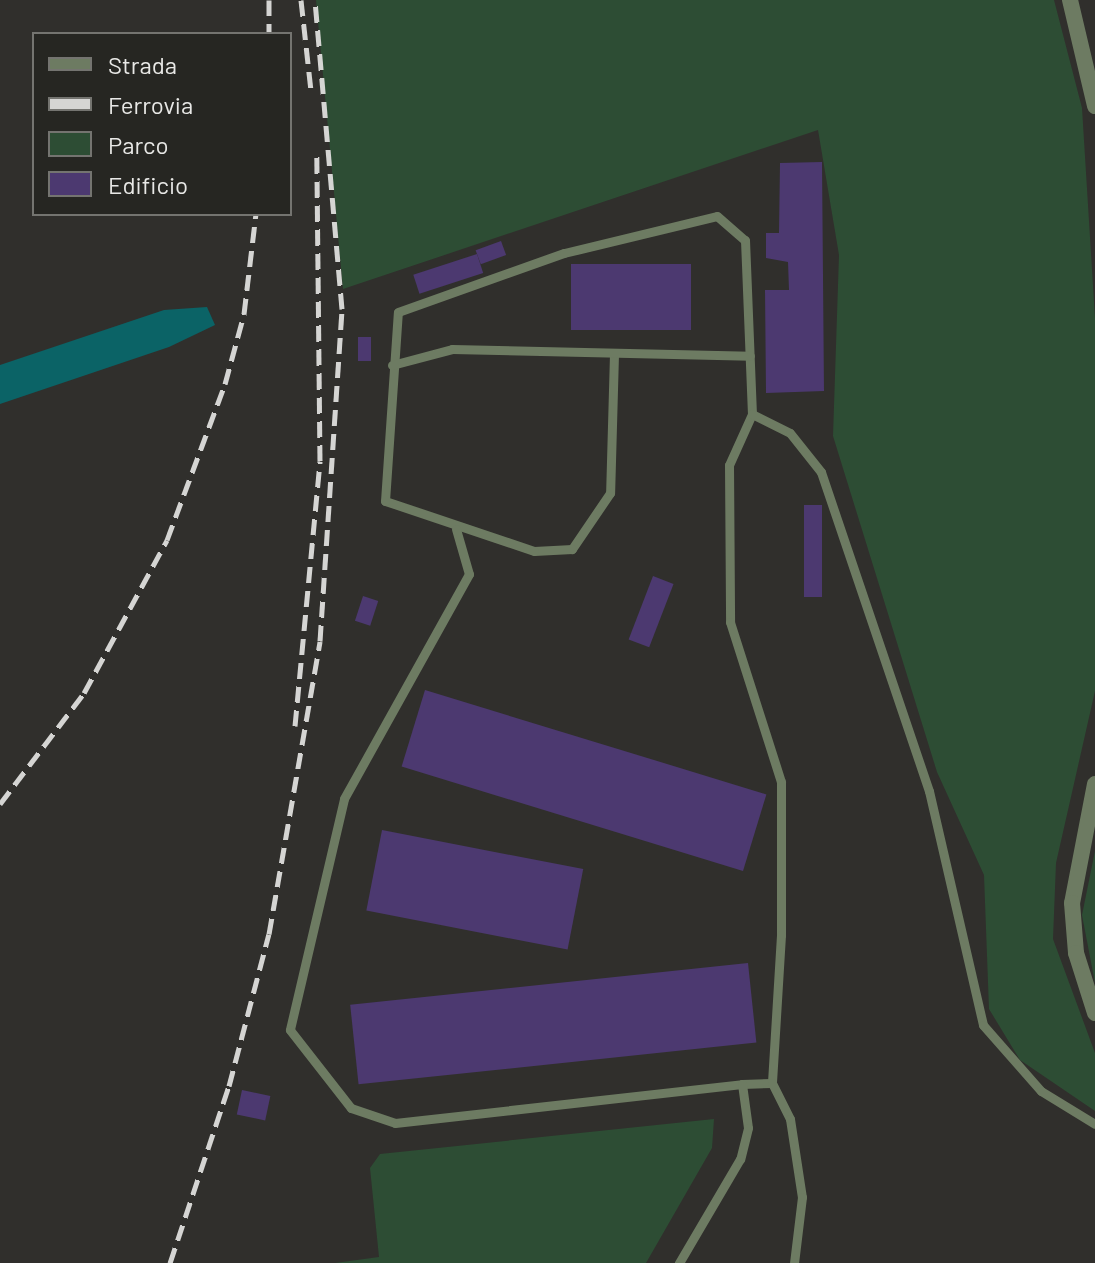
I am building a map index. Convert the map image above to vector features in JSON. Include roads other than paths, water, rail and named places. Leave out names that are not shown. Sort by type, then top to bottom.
[{"type":"street","points":[[1070,0],[1095,106]]},
{"type":"street","points":[[1095,784],[1072,903],[1079,968],[1095,1013]]},
{"type":"lane","points":[[614,354],[610,493],[572,549],[534,551],[456,529],[385,501],[398,312],[564,253],[717,216],[745,240],[752,414],[729,465],[730,622],[781,782],[772,1083],[790,1119],[802,1197],[794,1263]]},
{"type":"lane","points":[[392,365],[452,349],[750,356]]},
{"type":"lane","points":[[752,414],[790,433],[821,472],[929,791],[983,1025],[1041,1091],[1095,1124]]},
{"type":"lane","points":[[456,529],[469,574],[344,799],[290,1030],[351,1108],[395,1123],[772,1083]]},
{"type":"lane","points":[[679,1263],[740,1159],[748,1128],[742,1084]]},
{"type":"water","points":[[207,307],[215,325],[169,347],[0,404],[0,365],[164,310]]},
{"type":"railway","points":[[269,0],[269,32]]},
{"type":"railway","points":[[301,0],[311,91]]},
{"type":"railway","points":[[170,1263],[229,1086],[269,934],[320,641],[342,309],[315,0]]},
{"type":"railway","points":[[295,726],[320,461],[317,155]]},
{"type":"railway","points":[[0,804],[84,693],[167,540],[225,384],[244,314],[256,216]]}]
